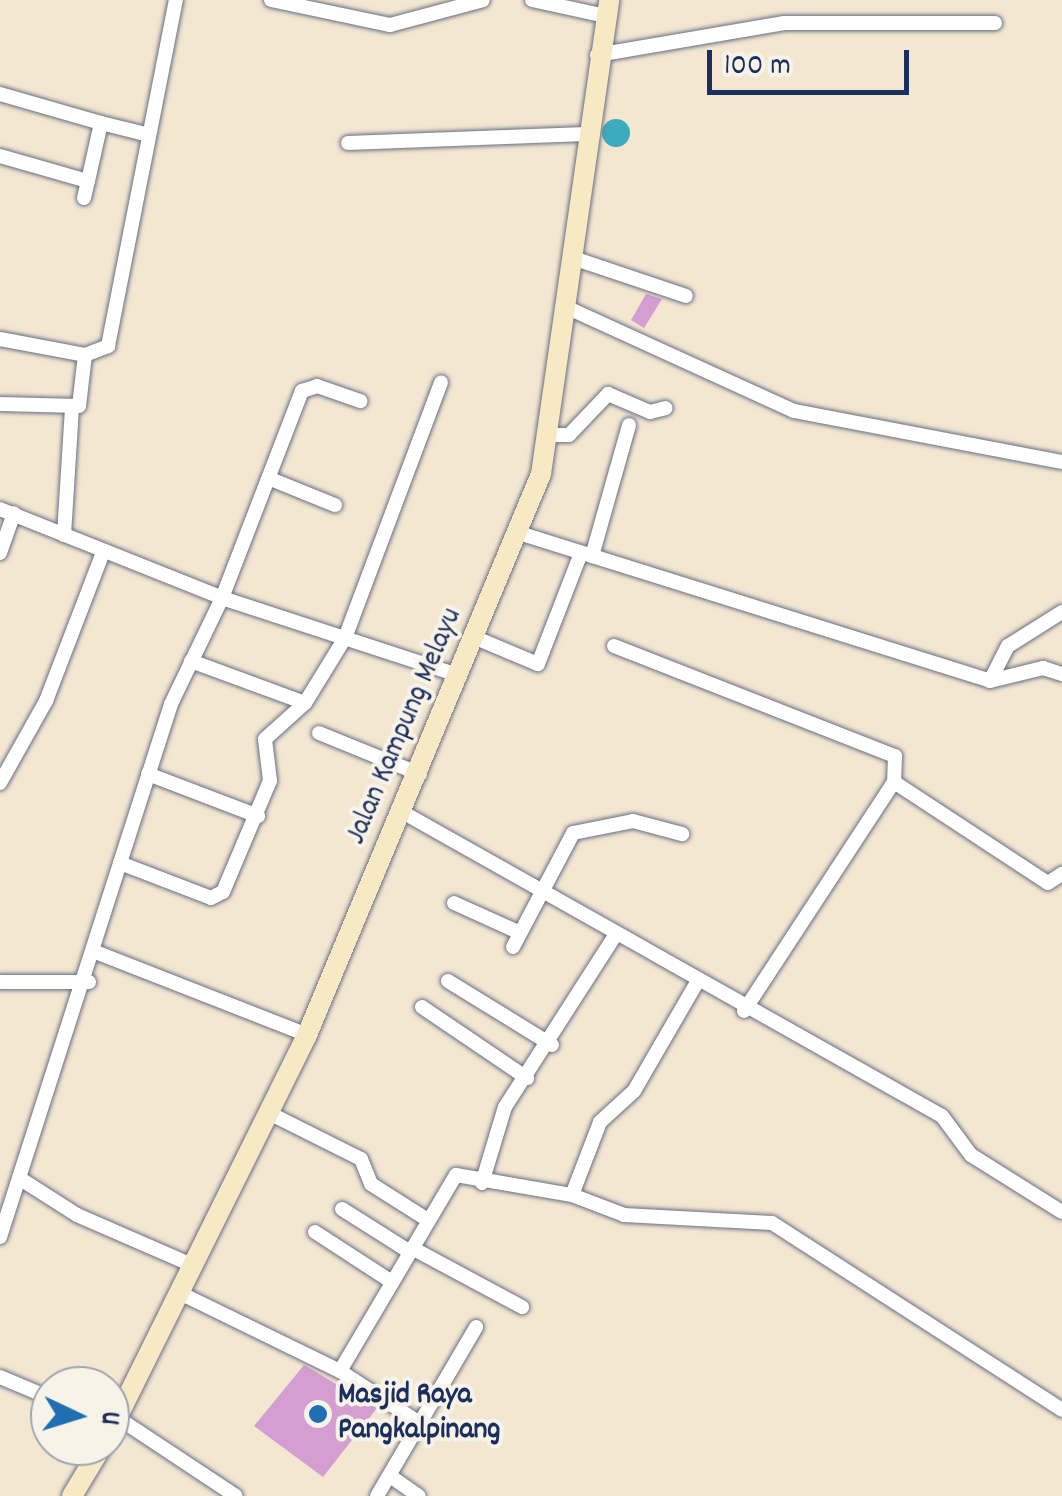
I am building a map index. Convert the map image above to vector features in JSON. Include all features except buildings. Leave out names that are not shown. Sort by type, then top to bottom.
[{"type":"main road","name":"Jalan Kampung Melayu","points":[[130,1392],[307,1035],[519,533],[550,435],[568,308],[585,134],[608,8]]},
{"type":"main road","points":[[72,1496],[90,1466]]},
{"type":"street","points":[[0,339],[85,355],[108,346],[145,134],[176,0]]},
{"type":"street","points":[[270,0],[316,6],[390,25],[484,0]]},
{"type":"street","points":[[532,0],[608,8]]},
{"type":"street","points":[[597,55],[784,22],[996,23]]},
{"type":"street","points":[[0,94],[145,134]]},
{"type":"street","points":[[84,198],[101,123]]},
{"type":"street","points":[[348,143],[585,134]]},
{"type":"street","points":[[0,156],[88,181]]},
{"type":"street","points":[[573,258],[686,296]]},
{"type":"street","points":[[568,308],[794,411],[1062,462]]},
{"type":"street","points":[[0,404],[72,408],[82,402],[85,355]]},
{"type":"street","points":[[120,863],[216,896],[258,816],[270,781],[265,739],[306,703],[346,638],[441,382]]},
{"type":"street","points":[[0,1237],[98,954],[120,863],[148,774],[191,662],[272,480],[302,391],[317,386],[360,401]]},
{"type":"street","points":[[550,435],[569,436],[608,394],[650,412],[666,408]]},
{"type":"street","points":[[64,535],[72,408]]},
{"type":"street","points":[[476,638],[538,664],[586,554],[629,425]]},
{"type":"street","points":[[272,480],[336,505]]},
{"type":"street","points":[[0,552],[7,511],[102,555],[460,676]]},
{"type":"street","points":[[519,533],[990,681],[1043,668],[1062,674]]},
{"type":"street","points":[[0,783],[46,701],[102,555]]},
{"type":"street","points":[[990,681],[1008,646],[1062,612]]},
{"type":"street","points":[[614,646],[895,756],[894,782],[744,1010]]},
{"type":"street","points":[[191,662],[306,703]]},
{"type":"street","points":[[320,734],[420,774]]},
{"type":"street","points":[[148,774],[258,816]]},
{"type":"street","points":[[894,782],[1048,883],[1062,874]]},
{"type":"street","points":[[404,813],[543,888],[696,984],[942,1116],[971,1154],[1062,1212]]},
{"type":"street","points":[[454,903],[516,940],[560,847],[585,828],[633,821],[682,834]]},
{"type":"street","points":[[482,1183],[492,1136],[526,1078],[552,1045],[616,934]]},
{"type":"street","points":[[98,954],[307,1035]]},
{"type":"street","points":[[448,981],[552,1045]]},
{"type":"street","points":[[0,982],[89,982]]},
{"type":"street","points":[[572,1195],[600,1122],[634,1091],[696,984]]},
{"type":"street","points":[[422,1007],[526,1078]]},
{"type":"street","points":[[267,1112],[361,1159],[371,1184],[428,1220]]},
{"type":"street","points":[[340,1372],[456,1176],[572,1195],[624,1215],[772,1222],[1062,1410]]},
{"type":"street","points":[[19,1178],[77,1216],[192,1265]]},
{"type":"street","points":[[342,1210],[522,1307]]},
{"type":"street","points":[[316,1232],[392,1282]]},
{"type":"street","points":[[180,1294],[340,1372],[418,1422]]},
{"type":"street","points":[[377,1496],[476,1327]]},
{"type":"street","points":[[0,1377],[30,1390]]},
{"type":"street","points":[[130,1435],[236,1496]]},
{"type":"street","points":[[390,1476],[419,1496]]},
{"type":"water","points":[[616,119],[626,123],[630,133],[626,143],[616,147],[606,143],[602,133],[606,123]]},
{"type":"place","name":"Masjid Raya Pangkalpinang","points":[[318,1414]]}]
